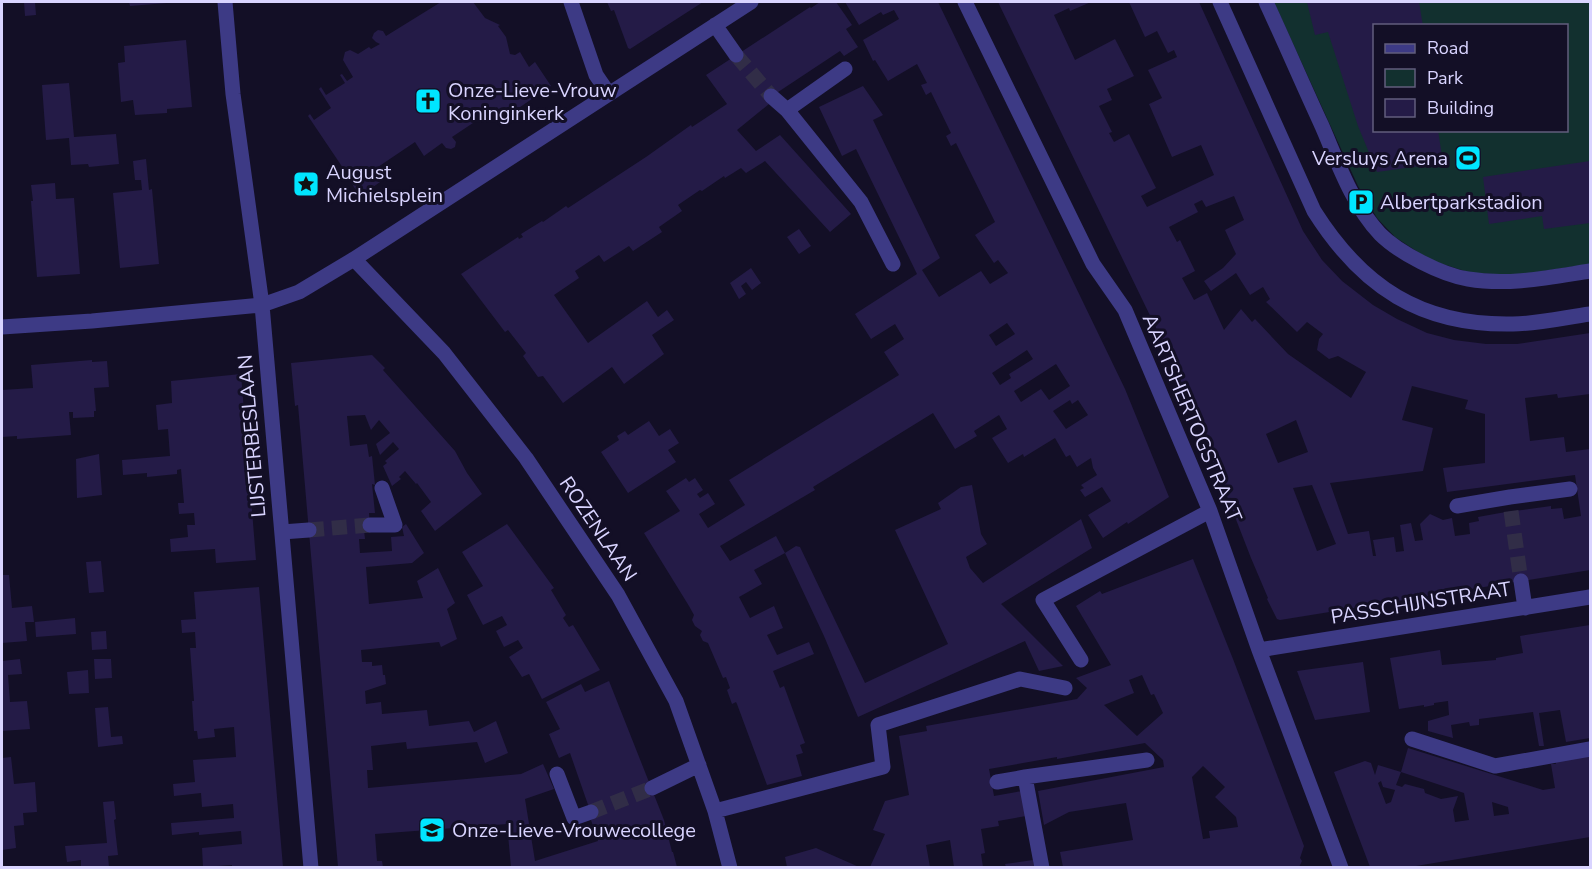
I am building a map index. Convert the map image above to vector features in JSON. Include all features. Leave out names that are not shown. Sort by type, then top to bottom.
[{"type":"street","name":"LIJSTERBESLAAN","points":[[225,2],[233,94],[262,305],[310,867]]},
{"type":"street","points":[[571,2],[596,75],[609,94]]},
{"type":"street","points":[[2,327],[262,305],[299,292],[354,259],[751,2]]},
{"type":"street","name":"AARTSHERTOGSTRAAT","points":[[965,2],[1093,264],[1125,310],[1210,511],[1259,650],[1341,867]]},
{"type":"street","points":[[1220,2],[1314,211],[1330,237],[1353,264],[1378,285],[1434,315],[1465,321],[1514,324],[1590,314]]},
{"type":"street","points":[[1266,2],[1348,186],[1366,217],[1381,235],[1400,250],[1433,268],[1466,279],[1492,282],[1540,279],[1590,271]]},
{"type":"street","points":[[715,24],[736,55]]},
{"type":"street","points":[[787,110],[845,69]]},
{"type":"street","points":[[771,96],[787,110],[861,202],[893,264]]},
{"type":"street","name":"ROZENLAAN","points":[[354,259],[444,353],[526,458],[618,596],[676,701],[716,811],[730,867]]},
{"type":"street","points":[[370,525],[395,525],[382,488]]},
{"type":"street","points":[[1457,506],[1511,504],[1570,489]]},
{"type":"street","points":[[1081,660],[1042,600],[1210,511]]},
{"type":"street","points":[[282,532],[309,530]]},
{"type":"street","points":[[1521,581],[1525,608]]},
{"type":"street","name":"PASSCHIJNSTRAAT","points":[[1259,650],[1590,597]]},
{"type":"street","points":[[716,811],[883,767],[878,725],[1020,679],[1065,688]]},
{"type":"street","points":[[1412,739],[1495,766],[1590,750]]},
{"type":"street","points":[[997,782],[1147,760]]},
{"type":"street","points":[[652,788],[699,765]]},
{"type":"street","points":[[557,774],[574,818],[591,813]]},
{"type":"street","points":[[1025,777],[1042,867]]},
{"type":"green space","name":"Versluys Arena","points":[[1274,2],[1590,2],[1590,264],[1517,275],[1471,273],[1430,260],[1395,237],[1377,218],[1358,186]]},
{"type":"building","points":[[24,2],[35,2],[36,15],[25,16]]},
{"type":"building","points":[[129,2],[167,2],[167,3],[130,6]]},
{"type":"building","name":"Onze-Lieve-Vrouw Koninginkerk","points":[[441,2],[473,2],[485,18],[500,25],[498,26],[506,37],[510,54],[515,55],[520,52],[529,67],[535,62],[551,86],[504,118],[497,107],[452,137],[456,142],[455,147],[451,149],[446,148],[442,143],[424,156],[415,142],[375,169],[383,180],[360,196],[308,116],[310,114],[314,120],[331,108],[319,89],[321,87],[326,95],[345,83],[340,75],[342,74],[347,81],[353,77],[343,60],[345,52],[350,50],[358,54],[369,47],[371,49],[380,44],[372,38],[378,30],[383,31],[386,36]]},
{"type":"building","points":[[607,2],[703,2],[630,49],[614,10],[611,11]]},
{"type":"building","points":[[820,2],[836,2],[852,25],[846,29],[858,47],[844,56],[840,51],[766,100],[769,104],[737,130],[756,151],[780,135],[851,214],[830,232],[765,161],[746,173],[741,168],[725,178],[724,176],[678,205],[682,211],[659,227],[662,232],[633,251],[629,246],[604,262],[599,255],[575,271],[579,278],[554,295],[588,343],[647,301],[658,317],[667,310],[674,320],[652,335],[664,354],[624,384],[612,367],[563,403],[543,376],[538,377],[523,356],[526,353],[508,330],[505,332],[461,274],[518,237],[519,239],[523,237],[521,234],[566,206],[568,208],[691,125],[692,127],[727,104],[706,75]]},
{"type":"building","points":[[845,2],[938,2],[1125,389],[1169,497],[1103,538],[1088,515],[1111,501],[1102,487],[1085,497],[1080,490],[1084,488],[1081,485],[1097,475],[1091,458],[1077,467],[1070,455],[1066,457],[1055,438],[1024,457],[1023,454],[1008,463],[992,438],[1007,429],[999,415],[974,431],[977,436],[955,449],[933,413],[813,487],[815,490],[720,546],[730,561],[776,536],[785,553],[754,570],[762,584],[739,597],[750,618],[774,606],[783,628],[767,635],[777,655],[809,642],[814,654],[773,671],[780,688],[784,686],[805,743],[800,745],[803,753],[796,755],[802,776],[767,785],[737,704],[736,702],[732,704],[727,690],[730,688],[726,677],[723,678],[708,643],[703,641],[700,635],[702,631],[695,626],[692,620],[694,615],[644,533],[680,511],[666,491],[686,478],[689,482],[695,478],[703,490],[697,494],[700,498],[708,493],[715,504],[699,514],[708,528],[745,505],[729,480],[899,375],[884,352],[904,339],[895,324],[871,339],[855,314],[917,274],[856,149],[842,156],[819,107],[863,86],[883,115],[873,120],[940,258],[922,270],[939,297],[981,271],[990,284],[1008,273],[998,260],[994,263],[975,235],[995,222],[956,143],[951,146],[946,136],[951,133],[931,92],[926,95],[921,85],[927,83],[917,64],[888,81],[875,60],[873,61],[863,40],[899,19],[894,10],[883,15],[881,12],[859,25]],"holes":[[[1007,323],[1015,334],[996,346],[989,335]],[[1027,350],[1033,359],[1009,374],[1011,378],[1000,385],[992,373]],[[1056,364],[1070,386],[1049,400],[1041,389],[1021,402],[1014,391]],[[1070,400],[1072,404],[1078,400],[1088,415],[1066,429],[1053,411]]]},
{"type":"building","points":[[998,2],[1091,2],[1054,15],[1075,60],[1115,39],[1134,76],[1107,89],[1112,100],[1099,106],[1112,132],[1109,133],[1114,142],[1129,134],[1156,188],[1141,196],[1147,207],[1214,175],[1201,145],[1172,157],[1149,104],[1162,98],[1148,70],[1177,57],[1174,50],[1168,53],[1157,31],[1145,37],[1129,2],[1199,2],[1303,231],[1322,260],[1342,281],[1373,305],[1397,319],[1427,333],[1454,340],[1486,344],[1517,344],[1590,333],[1590,394],[1558,398],[1557,394],[1525,398],[1530,441],[1564,437],[1566,452],[1590,449],[1590,570],[1277,619],[1174,365]],"holes":[[[1234,196],[1244,220],[1225,230],[1236,254],[1223,268],[1204,281],[1211,291],[1236,273],[1250,295],[1263,287],[1270,299],[1266,302],[1297,332],[1307,322],[1323,334],[1319,339],[1317,350],[1329,359],[1338,356],[1366,372],[1351,398],[1288,354],[1255,319],[1252,322],[1241,309],[1224,330],[1207,293],[1194,300],[1182,278],[1195,271],[1180,240],[1177,242],[1169,227],[1198,212],[1194,204],[1202,200],[1206,207]],[[1412,386],[1468,400],[1465,409],[1485,414],[1485,463],[1443,468],[1447,492],[1575,475],[1581,516],[1564,519],[1562,508],[1551,509],[1551,506],[1500,513],[1478,517],[1479,521],[1469,523],[1470,534],[1455,536],[1452,518],[1443,520],[1430,514],[1420,524],[1423,540],[1415,541],[1411,523],[1400,525],[1404,551],[1396,552],[1394,537],[1373,540],[1376,556],[1373,556],[1369,531],[1348,534],[1330,483],[1423,471],[1433,428],[1402,420]],[[1296,420],[1308,452],[1278,463],[1266,434]],[[1312,485],[1336,544],[1317,551],[1293,488]]]},
{"type":"building","points":[[1307,2],[1419,2],[1423,24],[1373,24],[1373,132],[1438,132],[1443,163],[1377,172],[1358,126],[1328,32],[1315,35]]},
{"type":"building","points":[[186,40],[192,107],[167,109],[167,113],[135,115],[133,100],[121,102],[118,63],[125,62],[124,46]]},
{"type":"building","points":[[69,83],[74,137],[116,134],[119,164],[89,167],[88,164],[71,165],[69,138],[46,140],[42,85]]},
{"type":"building","points":[[146,159],[149,190],[152,189],[159,264],[120,268],[113,193],[142,190],[141,180],[135,180],[133,161]]},
{"type":"building","points":[[1590,161],[1590,223],[1544,229],[1542,216],[1489,224],[1483,177]]},
{"type":"building","points":[[55,183],[56,199],[74,198],[80,274],[37,277],[31,185]]},
{"type":"building","points":[[799,229],[811,246],[799,254],[787,237]]},
{"type":"building","points":[[751,268],[761,283],[752,290],[746,282],[741,286],[746,294],[739,299],[730,283]]},
{"type":"building","points":[[372,355],[455,451],[482,494],[435,531],[421,511],[431,502],[417,483],[405,471],[399,477],[401,479],[392,486],[383,466],[387,463],[385,461],[399,449],[393,442],[380,455],[376,444],[390,433],[379,420],[371,430],[365,415],[347,416],[350,446],[367,444],[369,457],[372,456],[375,485],[372,484],[375,513],[369,513],[370,529],[364,530],[365,539],[359,539],[360,553],[392,551],[391,537],[404,536],[402,527],[406,524],[424,553],[412,563],[366,567],[369,604],[423,598],[417,581],[438,568],[455,603],[447,609],[457,639],[441,647],[439,642],[361,650],[362,662],[372,662],[372,666],[382,665],[386,684],[365,691],[366,704],[381,702],[382,714],[427,710],[429,726],[469,721],[474,732],[496,721],[508,753],[485,763],[477,742],[407,749],[406,742],[371,746],[373,770],[367,770],[368,788],[521,774],[543,764],[554,789],[525,799],[535,861],[598,841],[591,820],[593,819],[570,753],[559,758],[549,734],[560,729],[546,702],[581,684],[585,692],[609,681],[664,820],[677,867],[511,867],[507,824],[375,834],[377,861],[382,861],[383,867],[338,867],[298,405],[295,406],[291,363]]},
{"type":"building","points":[[92,360],[92,362],[107,361],[109,387],[94,388],[96,411],[94,411],[94,417],[73,418],[73,412],[69,412],[71,435],[17,439],[17,436],[2,437],[2,390],[33,388],[31,365]]},
{"type":"building","points":[[241,374],[256,560],[216,563],[215,549],[171,552],[170,539],[188,537],[187,525],[195,525],[194,513],[179,514],[178,503],[184,503],[181,469],[177,470],[177,474],[147,477],[147,473],[123,475],[122,460],[170,456],[168,429],[158,430],[156,405],[172,403],[171,381]]},
{"type":"building","points":[[649,421],[659,436],[670,429],[679,443],[668,450],[676,462],[628,493],[601,452],[619,440],[617,436],[625,431],[628,435]]},
{"type":"building","points":[[99,454],[102,495],[77,498],[76,459]]},
{"type":"building","points":[[972,485],[981,534],[987,544],[966,557],[970,568],[983,583],[1081,519],[1092,548],[1001,604],[1063,666],[1039,671],[1025,641],[858,717],[824,636],[785,553],[796,546],[800,547],[865,683],[948,644],[895,530],[941,509],[938,503],[961,487]]},
{"type":"building","points":[[507,524],[554,588],[551,590],[566,615],[563,618],[569,627],[573,625],[600,670],[542,699],[529,674],[522,677],[509,657],[523,648],[518,640],[504,647],[496,631],[507,625],[502,616],[483,625],[467,595],[483,586],[462,552]]},
{"type":"building","points":[[1193,559],[1304,846],[1299,867],[1063,867],[1060,852],[1133,840],[1126,803],[1069,812],[1044,825],[1038,791],[1164,767],[1163,760],[1145,743],[989,769],[994,796],[1022,791],[1026,816],[998,821],[999,826],[981,829],[985,853],[981,854],[983,867],[954,867],[950,840],[926,845],[930,867],[870,867],[885,834],[873,830],[885,801],[909,795],[899,736],[927,731],[926,726],[1077,699],[1087,688],[1076,678],[1111,665],[1076,606],[1100,591],[1102,594]],"holes":[[[1142,675],[1163,713],[1137,736],[1104,705],[1134,693],[1129,680]],[[1203,766],[1225,787],[1215,797],[1236,817],[1238,827],[1209,831],[1210,838],[1203,839],[1192,777]]]},
{"type":"building","points":[[101,561],[104,592],[89,593],[86,562]]},
{"type":"building","points":[[2,575],[9,575],[12,608],[32,606],[34,622],[25,622],[27,641],[2,643]]},
{"type":"building","points":[[259,587],[283,867],[232,867],[232,865],[203,867],[202,848],[242,844],[241,831],[172,835],[171,823],[234,818],[233,804],[202,807],[201,793],[174,796],[173,784],[195,782],[193,760],[236,757],[234,727],[214,729],[215,737],[198,739],[197,731],[194,731],[190,648],[196,648],[195,632],[182,633],[181,620],[196,619],[194,592]]},
{"type":"building","points":[[75,618],[76,634],[36,637],[35,622]]},
{"type":"building","points":[[1590,625],[1590,738],[1566,742],[1560,710],[1539,713],[1544,746],[1539,746],[1533,712],[1479,719],[1479,725],[1470,726],[1469,722],[1451,725],[1453,738],[1428,731],[1428,721],[1449,715],[1448,701],[1424,707],[1424,705],[1399,709],[1390,658],[1440,650],[1442,665],[1496,660],[1496,658],[1523,653],[1520,636]]},
{"type":"building","points":[[106,631],[107,649],[92,650],[91,632]]},
{"type":"building","points":[[20,659],[22,674],[8,675],[10,702],[27,701],[30,729],[2,731],[2,661]]},
{"type":"building","points":[[94,659],[111,659],[112,678],[95,679]]},
{"type":"building","points":[[1363,662],[1370,712],[1315,720],[1297,671]]},
{"type":"building","points":[[88,670],[89,693],[69,694],[67,672]]},
{"type":"building","points":[[108,707],[111,737],[122,736],[123,744],[98,747],[95,708]]},
{"type":"building","points":[[1408,748],[1543,790],[1555,788],[1551,764],[1556,764],[1555,760],[1590,754],[1590,837],[1410,867],[1370,867],[1334,772],[1365,761],[1371,763],[1375,775],[1378,765],[1401,772]],"holes":[[[1401,772],[1464,793],[1469,820],[1455,822],[1453,810],[1458,796],[1441,799],[1425,793],[1424,789],[1405,784],[1402,787],[1396,785]],[[1381,781],[1383,787],[1395,790],[1391,802],[1386,804],[1378,783]],[[1492,802],[1508,807],[1509,814],[1494,816]]]},
{"type":"building","points":[[11,757],[14,784],[35,782],[37,812],[23,813],[24,825],[14,826],[16,848],[2,850],[2,758]]},
{"type":"building","points":[[114,801],[118,855],[108,856],[109,867],[81,867],[81,860],[67,862],[65,846],[107,843],[103,802]]},
{"type":"building","points":[[816,848],[859,867],[787,867],[785,857]]},
{"type":"building","points":[[1033,860],[1034,867],[1006,867],[1005,864]]},
{"type":"tunnel","points":[[736,55],[771,96]]},
{"type":"tunnel","points":[[1511,511],[1521,581]]},
{"type":"tunnel","points":[[309,530],[370,525]]},
{"type":"tunnel","points":[[591,812],[652,788]]},
{"type":"place","name":"Onze-Lieve-Vrouw Koninginkerk","points":[[428,101]]},
{"type":"place","name":"Versluys Arena","points":[[1468,158]]},
{"type":"place","name":"August Michielsplein","points":[[306,184]]},
{"type":"place","name":"Albertparkstadion","points":[[1361,202]]},
{"type":"place","name":"Onze-Lieve-Vrouwecollege","points":[[432,830]]}]
